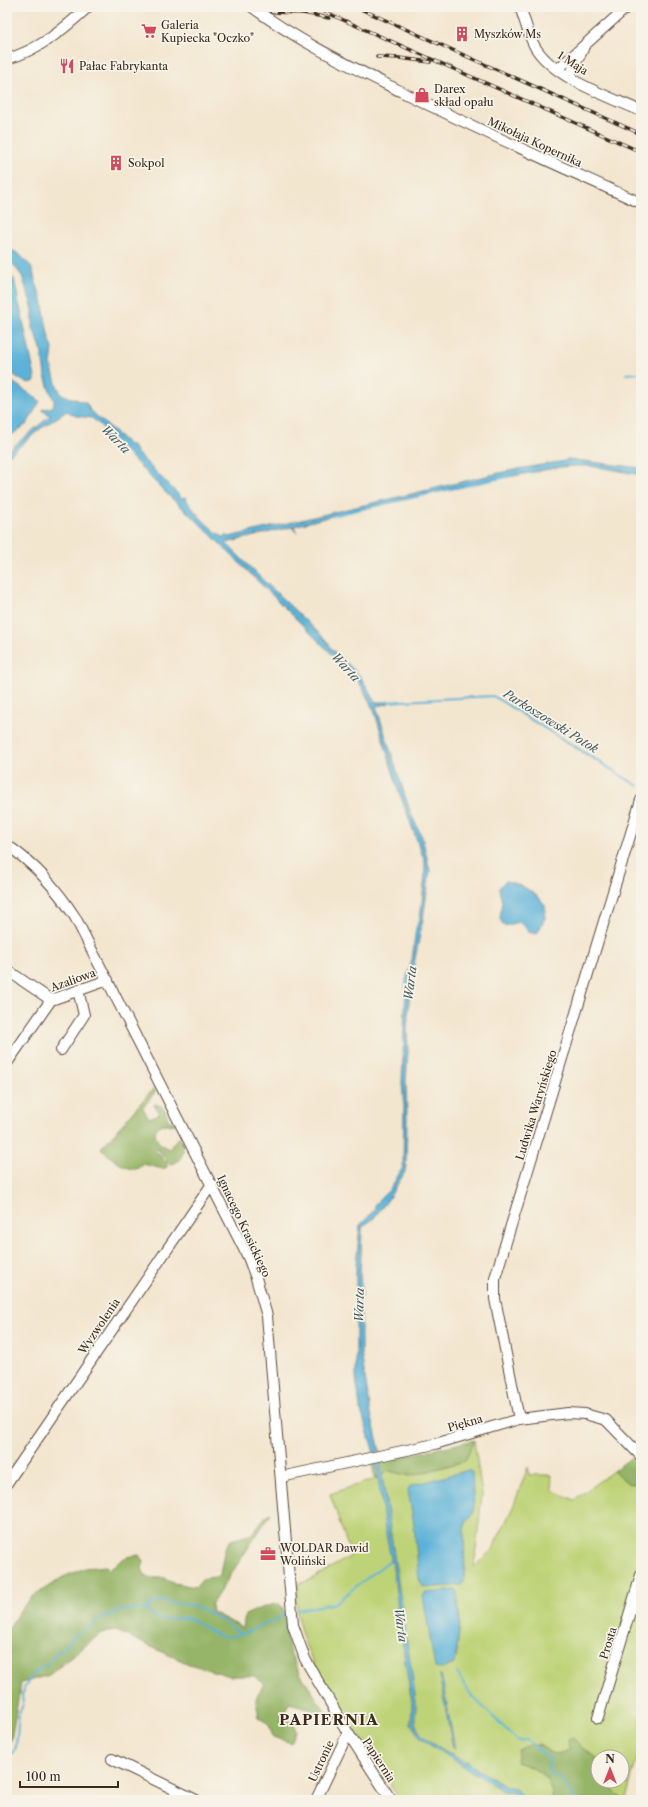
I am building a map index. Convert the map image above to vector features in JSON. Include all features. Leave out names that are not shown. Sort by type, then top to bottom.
[{"type":"street","points":[[7,59],[25,53],[46,41],[88,7]]},
{"type":"street","name":"Mikołaja Kopernika","points":[[252,7],[277,26],[364,73],[465,123],[641,203]]},
{"type":"street","name":"1 Maja","points":[[520,7],[535,46],[544,58],[569,77],[641,111]]},
{"type":"street","points":[[558,69],[627,7]]},
{"type":"street","points":[[569,77],[583,47]]},
{"type":"street","name":"Ludwika Waryńskiego","points":[[519,1420],[495,1299],[495,1278],[641,800]]},
{"type":"street","name":"Ignacego Krasickiego","points":[[7,845],[27,859],[57,890],[75,917],[248,1257],[267,1316],[293,1625],[305,1659],[348,1733]]},
{"type":"street","points":[[7,970],[51,1000]]},
{"type":"street","name":"Azaliowa","points":[[8,1060],[51,1000],[108,980]]},
{"type":"street","points":[[61,1050],[84,1015],[78,990]]},
{"type":"street","name":"Wyzwolenia","points":[[7,1483],[212,1184]]},
{"type":"street","name":"Piękna","points":[[281,1477],[435,1444],[519,1420],[568,1413],[585,1414],[606,1420],[641,1456]]},
{"type":"street","name":"Prosta","points":[[598,1718],[641,1575]]},
{"type":"street","name":"Ustronie","points":[[316,1800],[348,1733]]},
{"type":"street","name":"Papiernia","points":[[348,1733],[391,1800]]},
{"type":"street","points":[[112,1759],[196,1800]]},
{"type":"green space","points":[[154,1088],[155,1092],[143,1108],[149,1118],[160,1114],[154,1104],[164,1109],[168,1120],[176,1123],[172,1125],[160,1125],[155,1132],[156,1137],[163,1146],[170,1149],[178,1138],[181,1139],[183,1152],[181,1158],[175,1163],[170,1164],[160,1151],[155,1149],[154,1151],[160,1154],[164,1161],[167,1162],[167,1167],[163,1169],[143,1164],[135,1169],[131,1169],[116,1162],[101,1148]]},
{"type":"green space","points":[[474,1440],[482,1494],[474,1567],[492,1550],[513,1507],[528,1467],[529,1475],[551,1475],[553,1490],[574,1500],[613,1471],[629,1484],[635,1483],[641,1487],[641,1740],[630,1784],[630,1749],[590,1749],[590,1754],[582,1748],[569,1749],[561,1754],[552,1754],[538,1744],[516,1762],[531,1767],[542,1774],[549,1784],[553,1800],[400,1800],[320,1676],[301,1631],[298,1619],[297,1595],[299,1583],[306,1582],[351,1556],[330,1494],[375,1479],[389,1471],[410,1476],[465,1461]]},
{"type":"green space","points":[[474,1440],[465,1461],[410,1476],[389,1471],[375,1479],[372,1464]]},
{"type":"green space","points":[[635,1455],[641,1463],[641,1487],[635,1483],[629,1484],[613,1471]]},
{"type":"green space","points":[[271,1513],[211,1605],[212,1612],[243,1628],[245,1615],[270,1605],[279,1604],[282,1608],[285,1616],[289,1650],[303,1678],[326,1712],[321,1713],[289,1703],[282,1717],[294,1724],[296,1731],[291,1743],[273,1737],[269,1724],[259,1718],[256,1698],[265,1684],[254,1676],[230,1676],[189,1664],[116,1631],[101,1633],[49,1675],[21,1683],[11,1740],[7,1745],[7,1631],[20,1610],[32,1597],[63,1577],[85,1568],[106,1566],[109,1569],[126,1557],[139,1555],[144,1562],[142,1568],[144,1574],[151,1578],[165,1578],[173,1583],[196,1587],[204,1578],[218,1577],[220,1574],[225,1548],[231,1540],[252,1534],[265,1517]]},
{"type":"green space","points":[[573,1738],[582,1748],[590,1754],[590,1789],[613,1789],[624,1800],[553,1800],[549,1784],[542,1774],[531,1767],[516,1762],[518,1750],[527,1746],[540,1746],[554,1754],[561,1753],[569,1749],[568,1740]]},
{"type":"green space","points":[[613,1789],[629,1789],[626,1800],[616,1793]]},
{"type":"water","name":"Warta","points":[[7,247],[20,255],[31,266],[33,271],[42,300],[48,334],[53,349],[51,364],[56,383],[61,394],[86,403],[90,410],[129,445],[132,445],[137,453],[182,498],[185,497],[191,507],[201,518],[223,537],[226,535],[229,537],[512,470],[565,461],[567,459],[641,468],[641,475],[592,466],[569,466],[550,469],[437,491],[351,511],[294,526],[297,533],[291,527],[226,543],[326,640],[331,648],[360,676],[376,702],[387,702],[388,704],[376,706],[411,814],[422,837],[430,871],[423,919],[410,984],[407,1031],[408,1050],[406,1082],[407,1118],[405,1172],[387,1201],[373,1219],[363,1226],[362,1230],[360,1275],[362,1293],[359,1303],[361,1317],[361,1353],[371,1414],[380,1451],[374,1453],[360,1407],[356,1377],[356,1265],[360,1225],[375,1209],[375,1204],[391,1188],[403,1167],[404,1107],[402,1083],[406,980],[412,960],[416,928],[420,919],[425,877],[425,862],[399,792],[375,713],[356,678],[194,518],[167,494],[98,423],[92,418],[76,416],[67,411],[40,429],[7,457],[7,452],[49,417],[50,415],[43,411],[43,409],[50,408],[54,405],[54,400],[45,375],[41,348],[33,328],[33,309],[22,276],[7,259]]},
{"type":"water","points":[[7,274],[14,279],[35,377],[35,381],[28,383],[7,370]]},
{"type":"water","points":[[7,378],[40,401],[27,424],[7,438]]},
{"type":"water","points":[[505,881],[528,889],[545,905],[545,918],[537,934],[528,932],[523,924],[518,922],[504,926],[500,919],[502,903],[499,888]]},
{"type":"water","name":"Warta","points":[[380,1461],[416,1702],[415,1721],[417,1727],[424,1737],[435,1745],[451,1754],[452,1753],[452,1755],[465,1762],[467,1761],[478,1770],[508,1787],[515,1788],[524,1800],[519,1800],[513,1793],[503,1791],[430,1745],[421,1738],[411,1724],[412,1703],[392,1561],[388,1562],[391,1558],[385,1529],[376,1462]]},
{"type":"water","points":[[469,1470],[472,1472],[474,1512],[466,1523],[464,1530],[465,1574],[462,1585],[423,1587],[419,1579],[414,1525],[408,1490],[410,1486]]},
{"type":"water","points":[[456,1590],[460,1623],[456,1659],[454,1664],[440,1669],[435,1668],[423,1596],[425,1593]]},
{"type":"water","points":[[439,1675],[441,1675],[442,1678],[455,1749],[453,1748]]},
{"type":"waterway","points":[[626,374],[641,373]]},
{"type":"waterway","points":[[331,516],[510,476]]},
{"type":"waterway","name":"Parkoszowski Potok","points":[[385,702],[493,696],[638,786]]},
{"type":"waterway","points":[[297,1610],[335,1603],[389,1561]]},
{"type":"waterway","points":[[146,1609],[152,1603],[162,1601],[196,1606],[223,1621],[240,1633]]},
{"type":"waterway","points":[[7,1759],[14,1752],[16,1747],[19,1713],[23,1705],[22,1693],[24,1688],[35,1672],[47,1665],[57,1652],[62,1651],[74,1636],[101,1619],[118,1611],[146,1609],[157,1618],[165,1620],[178,1618],[190,1619],[220,1636],[227,1637],[254,1630],[287,1614]]},
{"type":"waterway","points":[[457,1673],[472,1696],[518,1741],[527,1740],[550,1759],[548,1771],[562,1780],[576,1800]]},
{"type":"railway","points":[[314,7],[641,152]]},
{"type":"railway","points":[[356,7],[641,134]]},
{"type":"railway","points":[[271,12],[303,13],[329,18]]},
{"type":"railway","points":[[377,57],[430,62]]},
{"type":"place","name":"Galeria Kupiecka \"Oczko\"","points":[[149,31]]},
{"type":"place","name":"Myszków Ms","points":[[462,34]]},
{"type":"place","name":"Pałac Fabrykanta","points":[[67,66]]},
{"type":"place","name":"Darex skład opału","points":[[422,95]]},
{"type":"place","name":"Sokpol","points":[[116,163]]},
{"type":"place","name":"WOLDAR Dawid Woliński","points":[[268,1554]]},
{"type":"district","name":"PAPIERNIA","points":[[329,1719]]}]
